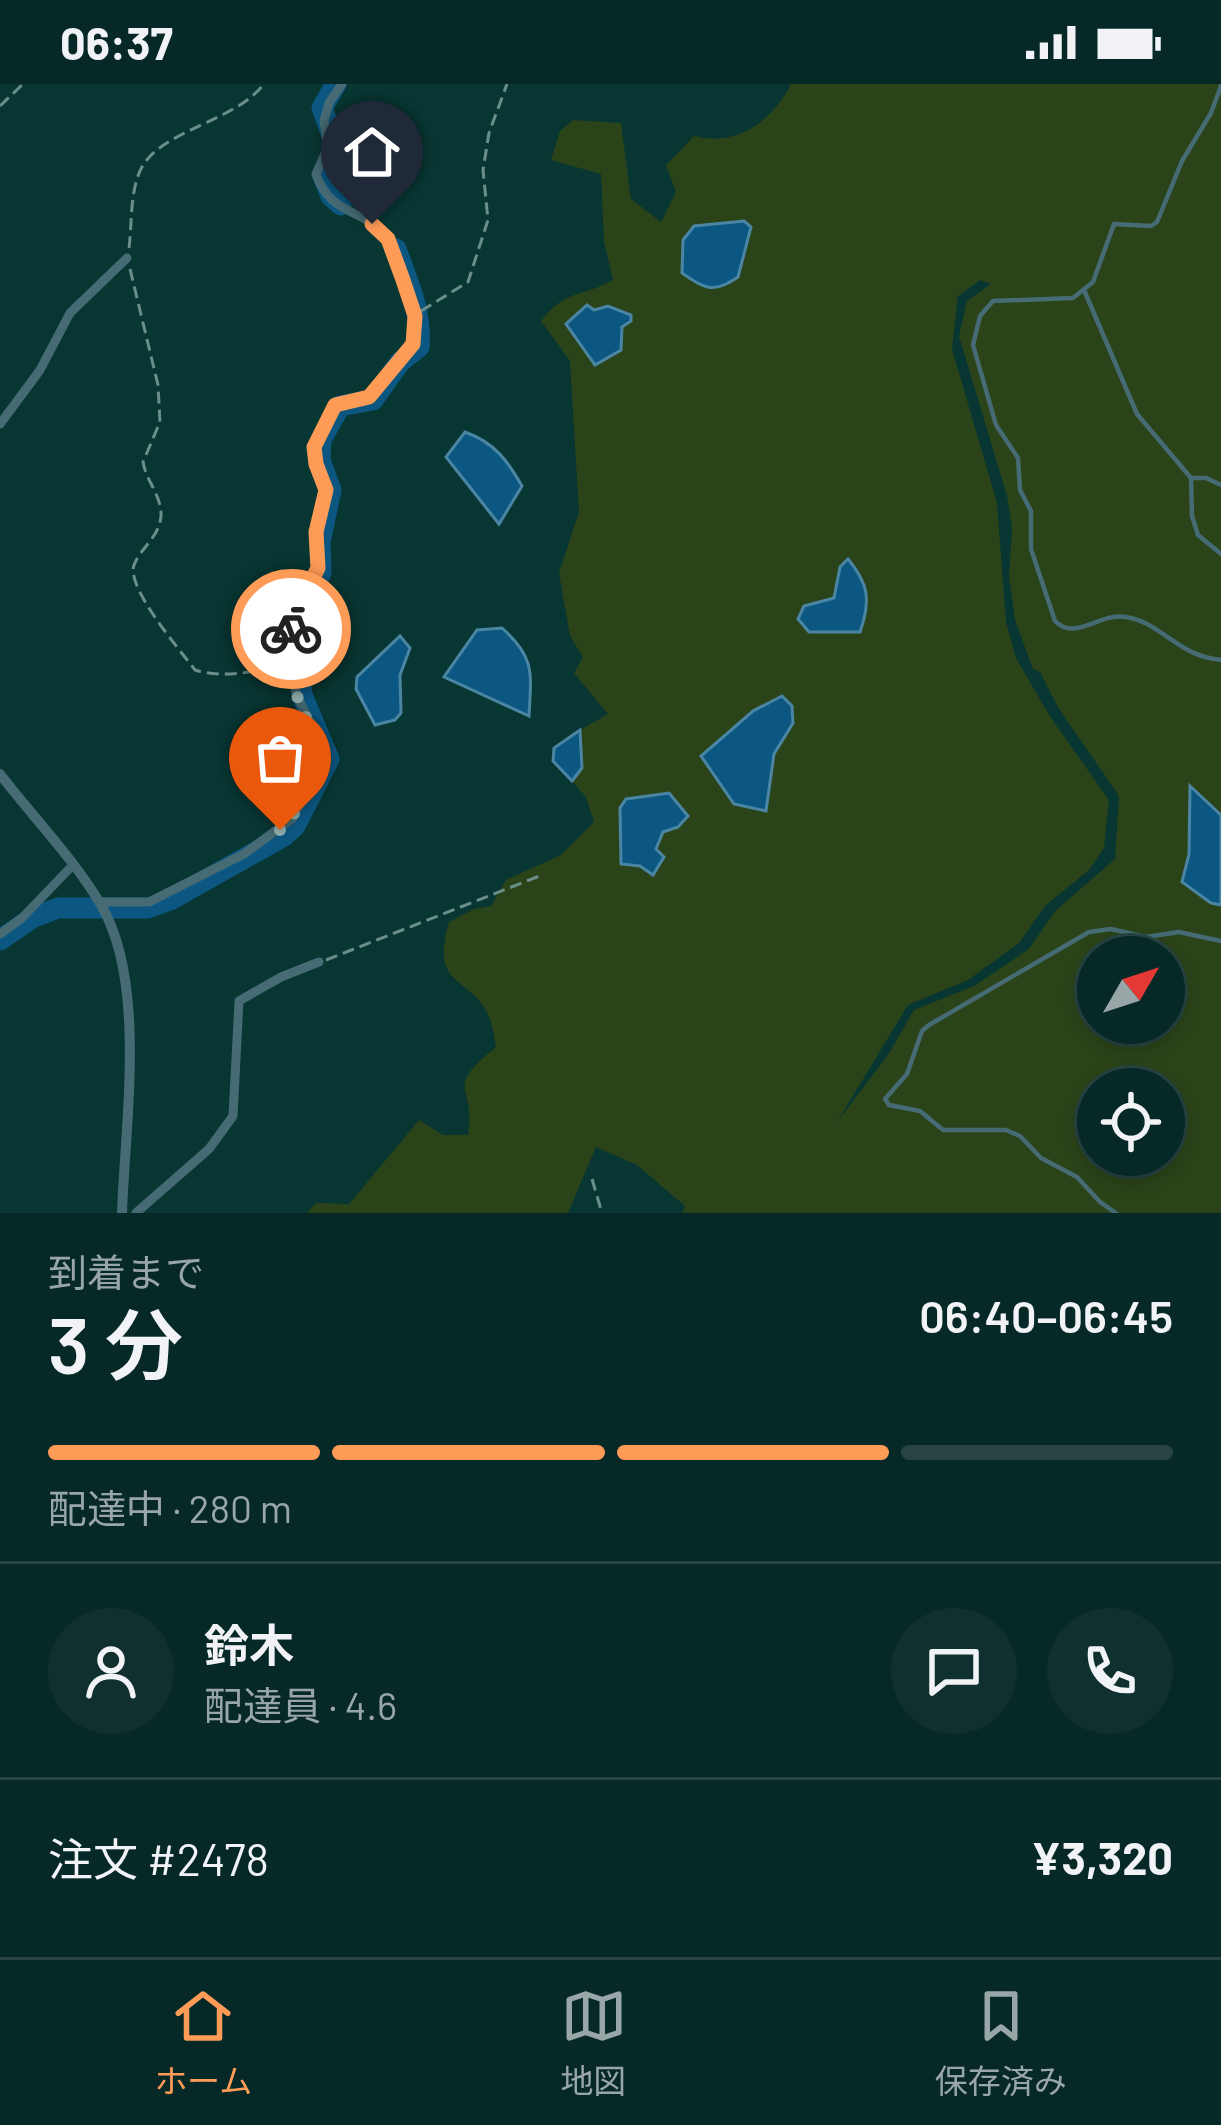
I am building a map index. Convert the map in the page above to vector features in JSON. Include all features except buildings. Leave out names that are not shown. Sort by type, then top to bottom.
[{"type":"street","points":[[100,902],[149,902],[244,854],[293,818],[323,760],[321,744],[297,697],[289,661],[292,619],[318,568],[316,532],[326,490],[314,447],[335,405],[369,397],[413,344],[415,316],[382,230],[336,206],[322,191],[316,174],[328,147],[325,117],[342,84]]},
{"type":"street","points":[[0,424],[40,370],[70,313],[127,258]]},
{"type":"street","points":[[0,774],[100,902],[123,954],[130,994],[122,1213]]},
{"type":"street","points":[[0,934],[71,867]]},
{"type":"street","points":[[136,1213],[209,1149],[232,1116],[239,1001],[281,976],[319,962]]},
{"type":"lane","points":[[1221,86],[1203,128],[1182,160],[1157,222],[1151,226],[1114,224],[1093,282],[1073,298],[993,302],[980,316],[973,345],[995,425],[1018,458],[1021,490],[1031,511],[1031,549],[1055,621],[1072,631],[1109,616],[1124,616],[1154,628],[1180,650],[1221,660]]},
{"type":"lane","points":[[1083,288],[1137,414],[1191,478],[1192,517],[1198,535],[1221,554]]},
{"type":"lane","points":[[1191,478],[1221,484]]},
{"type":"lane","points":[[1116,1213],[1076,1177],[1040,1158],[1020,1136],[1006,1130],[943,1130],[920,1111],[889,1105],[885,1099],[907,1074],[929,1024],[1089,932],[1111,929],[1146,938],[1179,932],[1221,940]]},
{"type":"path","points":[[0,106],[23,84]]},
{"type":"path","points":[[264,84],[235,111],[155,150],[141,167],[127,258],[158,385],[160,422],[143,462],[161,515],[155,538],[134,564],[133,577],[146,603],[195,670],[206,674],[259,671],[289,661]]},
{"type":"path","points":[[427,308],[468,283],[488,220],[483,170],[489,133],[507,84]]},
{"type":"path","points":[[319,962],[542,875]]},
{"type":"path","points":[[592,1179],[602,1213]]},
{"type":"green space","points":[[791,84],[1221,84],[1221,1213],[682,1213],[685,1206],[637,1165],[596,1147],[568,1213],[307,1213],[316,1203],[349,1204],[419,1120],[443,1135],[468,1135],[465,1081],[496,1047],[482,1004],[448,971],[444,944],[449,922],[491,906],[506,880],[561,855],[594,822],[586,797],[572,781],[582,768],[580,730],[608,714],[574,673],[583,657],[570,636],[559,573],[579,512],[570,361],[541,321],[567,298],[613,280],[604,241],[601,174],[551,160],[560,131],[573,120],[621,123],[631,199],[661,222],[676,192],[666,165],[694,136],[738,134],[774,110]],"holes":[[[980,280],[991,284],[967,301],[959,336],[1007,496],[1015,620],[1033,669],[1040,672],[1059,709],[1119,796],[1115,859],[1055,911],[1029,949],[974,986],[914,1010],[888,1055],[837,1122],[908,1005],[968,980],[1019,943],[1045,906],[1089,870],[1104,848],[1109,800],[1016,658],[1006,622],[997,503],[952,349],[958,296]]]},
{"type":"water","points":[[744,221],[751,227],[738,277],[710,287],[682,273],[683,240],[694,226]]},
{"type":"water","points":[[587,305],[594,310],[608,306],[631,315],[622,327],[621,350],[595,365],[566,324]]},
{"type":"water","points":[[465,432],[499,453],[522,486],[499,524],[446,457]]},
{"type":"water","points":[[848,559],[866,593],[860,632],[809,632],[798,619],[804,606],[834,598],[840,567]]},
{"type":"water","points":[[502,628],[526,658],[529,716],[444,677],[477,630]]},
{"type":"water","points":[[400,636],[410,648],[400,675],[401,713],[395,720],[375,725],[356,689],[357,677]]},
{"type":"water","points":[[782,696],[792,706],[793,723],[774,754],[766,811],[734,804],[701,756],[753,711]]},
{"type":"water","points":[[580,730],[582,768],[572,781],[553,761],[554,748]]},
{"type":"water","points":[[1190,786],[1221,815],[1221,905],[1182,882],[1189,854]]},
{"type":"water","points":[[669,793],[688,816],[678,827],[663,832],[656,849],[664,857],[653,875],[640,866],[621,864],[620,808],[626,799]]},
{"type":"waterway","points":[[336,84],[322,108],[335,143],[323,176],[331,196],[341,205]]},
{"type":"waterway","points":[[0,940],[32,918],[58,908],[148,908],[170,900],[295,826],[329,759],[302,695],[295,624],[321,573],[320,542],[331,490],[320,460],[321,440],[340,406],[373,400],[400,362],[419,347],[416,309],[396,249]]},
{"type":"way so far","points":[[280,830],[293,818],[323,760],[321,744],[297,697],[289,661],[291,629]]},
{"type":"route","points":[[291,629],[318,568],[316,532],[326,490],[314,447],[320,432],[335,405],[369,397],[413,344],[415,316],[403,280],[388,239],[372,224]]}]
